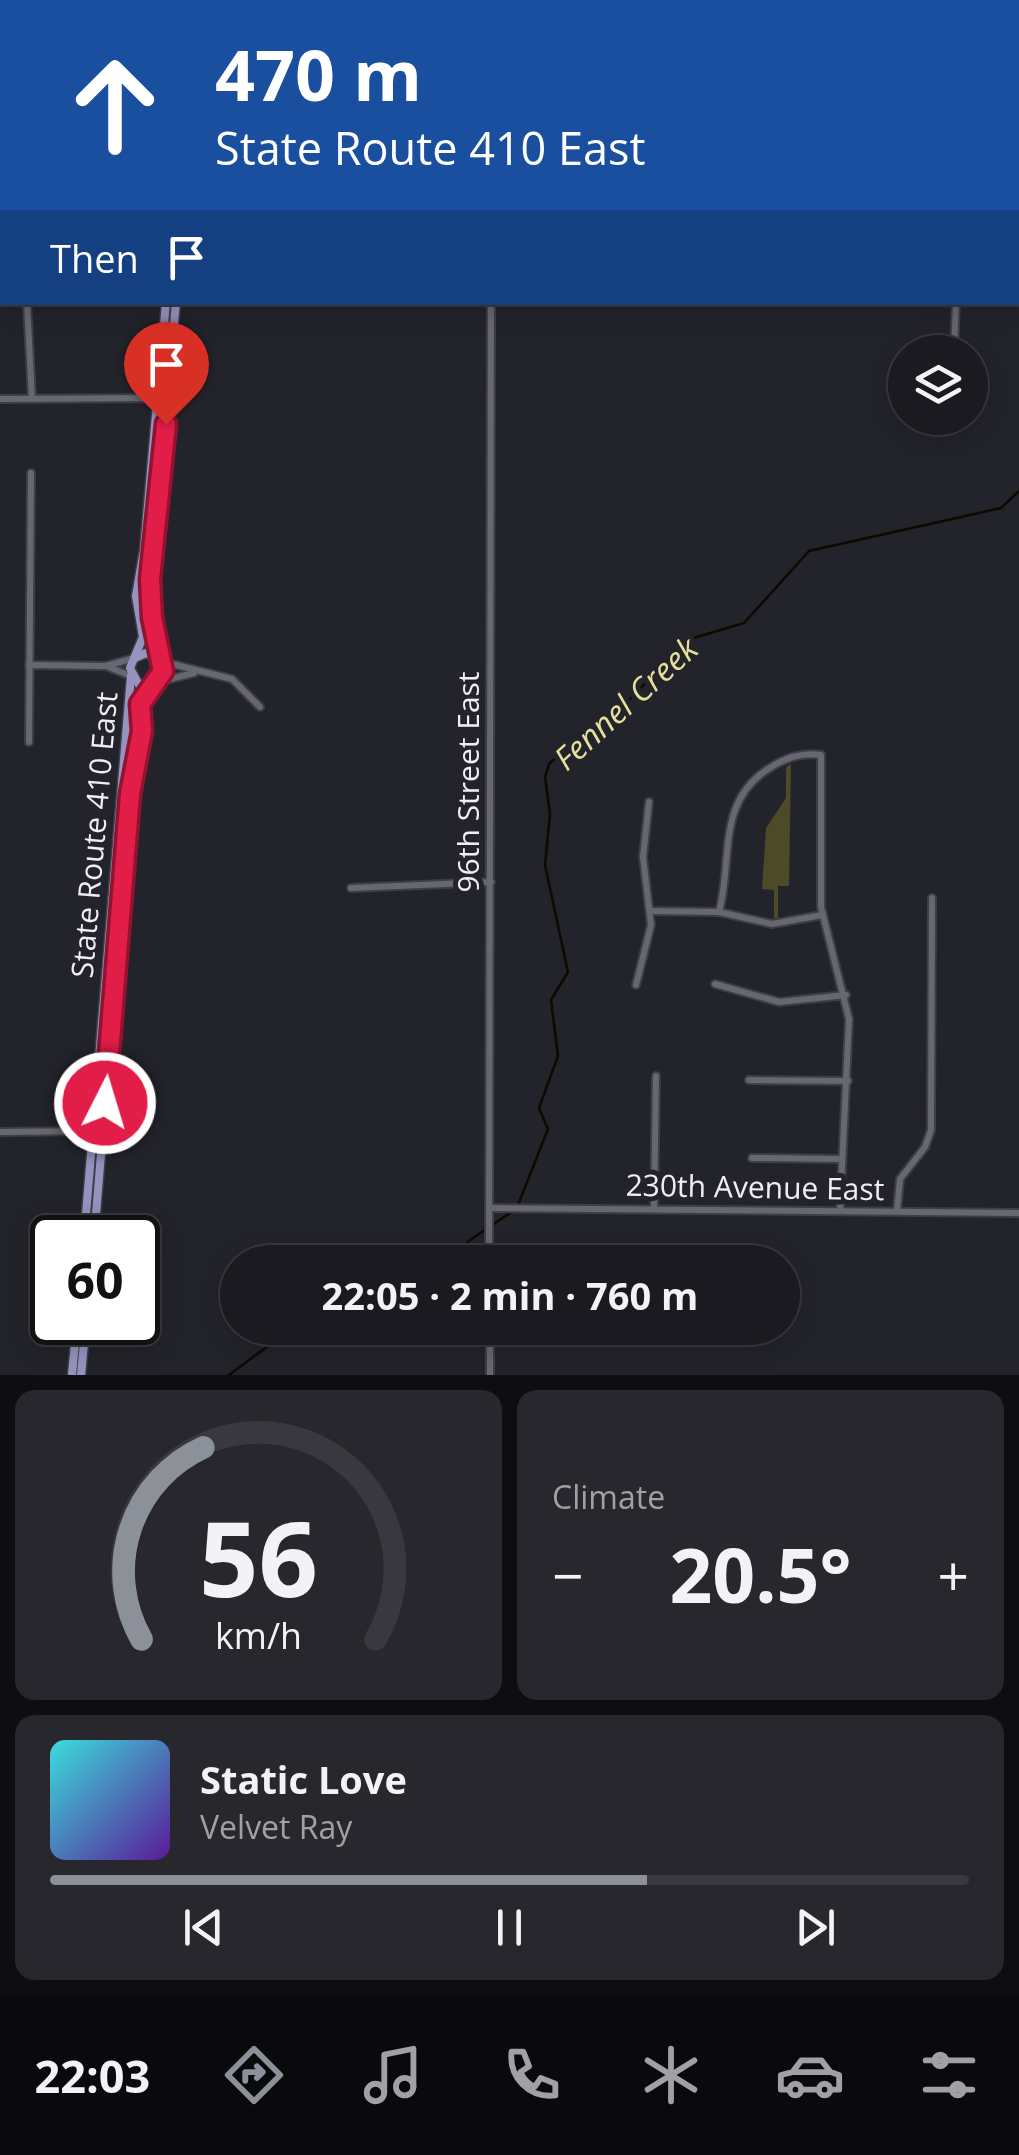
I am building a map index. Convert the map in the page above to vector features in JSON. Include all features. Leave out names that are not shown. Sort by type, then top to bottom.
[{"type":"main road","name":"State Route 410 East","points":[[135,658],[143,636],[136,596],[166,305]]},
{"type":"main road","points":[[160,661],[150,653],[135,658],[131,676],[143,686],[156,683],[163,671],[150,579],[176,305]]},
{"type":"main road","name":"State Route 410 East","points":[[86,1215],[131,676]]},
{"type":"main road","name":"State Route 410 East","points":[[96,1215],[130,794],[142,731],[140,704],[156,683]]},
{"type":"main road","points":[[72,1375],[75,1345]]},
{"type":"main road","points":[[82,1375],[84,1345]]},
{"type":"street","points":[[27,305],[32,399]]},
{"type":"street","name":"96th Street East","points":[[490,1245],[491,305]]},
{"type":"street","points":[[955,335],[956,305]]},
{"type":"street","points":[[0,399],[158,398]]},
{"type":"street","points":[[29,742],[30,473]]},
{"type":"street","points":[[29,665],[106,666],[135,658]]},
{"type":"street","points":[[160,661],[238,683],[260,707]]},
{"type":"street","points":[[106,666],[131,676]]},
{"type":"street","points":[[156,683],[205,673]]},
{"type":"street","points":[[719,912],[734,808],[753,780],[774,764],[793,756],[820,755],[822,916],[846,994],[848,1081],[840,1210]]},
{"type":"street","points":[[636,984],[651,911],[644,857],[649,802]]},
{"type":"street","points":[[351,888],[491,882]]},
{"type":"street","points":[[897,1212],[900,1179],[925,1147],[931,1130],[932,898]]},
{"type":"street","points":[[651,911],[719,912],[772,924],[822,916]]},
{"type":"street","points":[[715,984],[779,1002],[846,994]]},
{"type":"street","points":[[654,1209],[656,1076]]},
{"type":"street","points":[[750,1080],[848,1081]]},
{"type":"street","points":[[0,1132],[103,1132]]},
{"type":"street","points":[[752,1158],[841,1159]]},
{"type":"street","name":"230th Avenue East","points":[[490,1208],[1019,1214]]},
{"type":"street","points":[[490,1345],[490,1375]]},
{"type":"shaded area","points":[[791,764],[789,886],[778,886],[778,918],[774,918],[774,890],[762,889],[766,828],[786,798],[786,767]]},
{"type":"waterway","name":"Fennel Creek","points":[[518,1205],[548,1129],[539,1108],[558,1056],[551,1000],[568,972],[545,865],[550,814],[545,777],[549,764],[570,745],[600,730],[687,640],[744,623],[809,551],[1001,508],[1019,491]]},
{"type":"waterway","name":"Fennel Creek","points":[[465,1245],[513,1211]]},
{"type":"waterway","name":"Fennel Creek","points":[[229,1375],[269,1345]]},
{"type":"route","points":[[105,1103],[130,794],[142,731],[140,704],[163,671],[152,618],[150,579],[166,424]]}]
